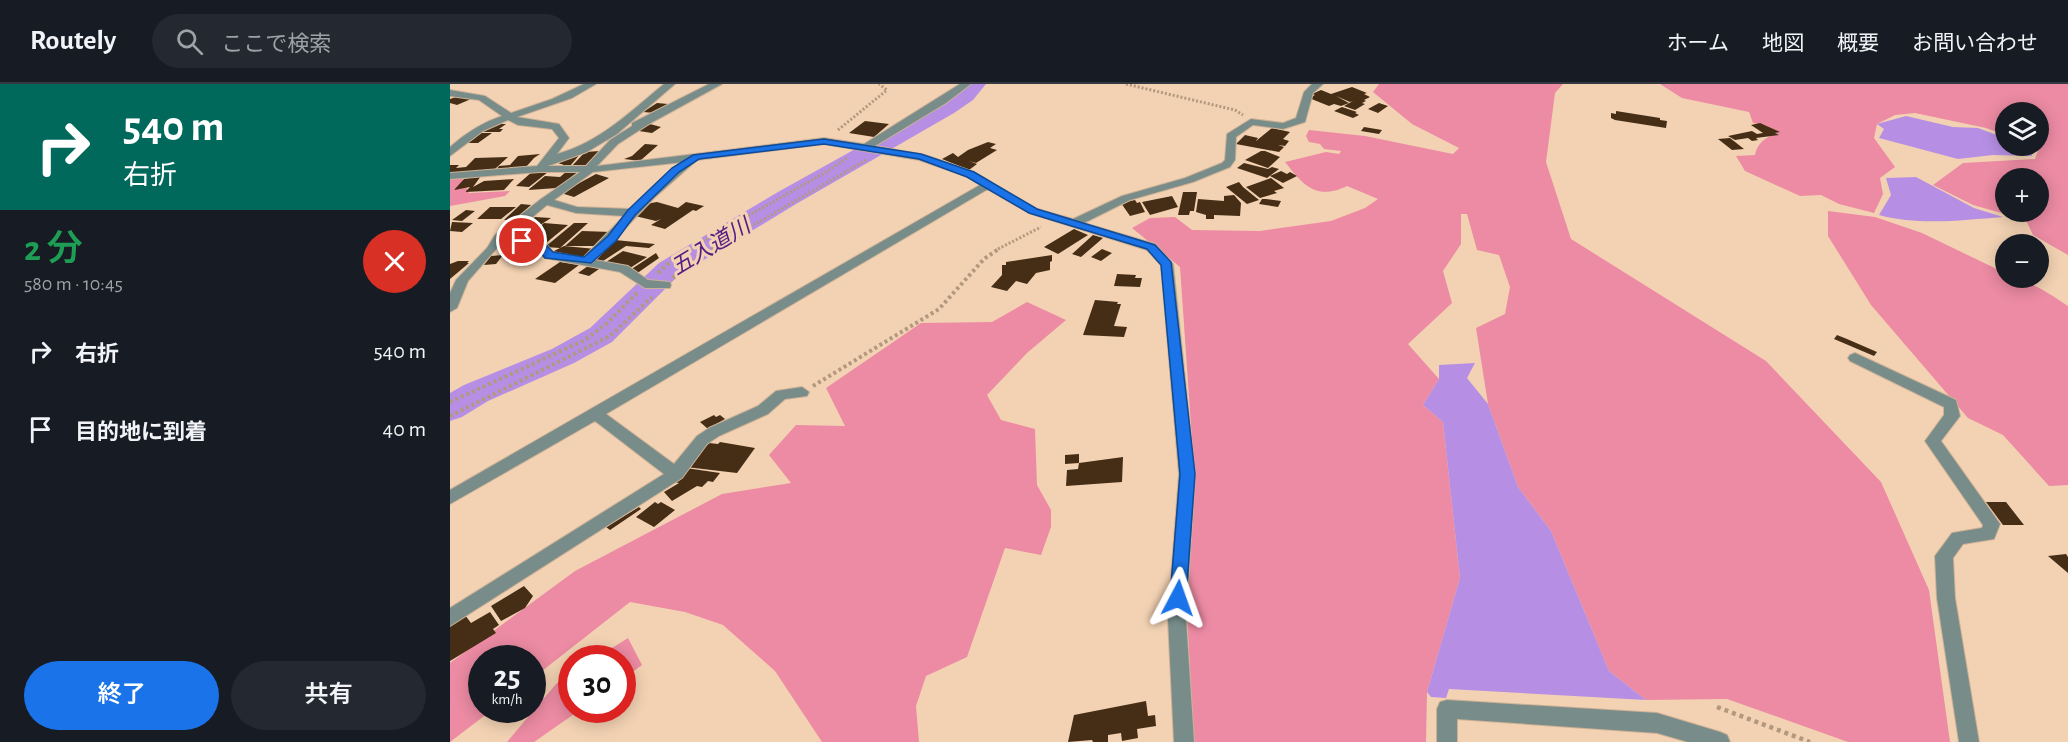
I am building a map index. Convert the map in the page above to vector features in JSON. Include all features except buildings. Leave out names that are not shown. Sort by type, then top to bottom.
[{"type":"street","points":[[450,153],[468,136],[490,123],[511,118],[591,84]]},
{"type":"street","points":[[543,165],[584,150],[613,132],[670,84]]},
{"type":"street","points":[[450,308],[462,280],[503,235],[545,201],[591,169],[593,163],[614,142],[696,92],[717,84]]},
{"type":"street","points":[[867,147],[938,106],[966,84]]},
{"type":"street","points":[[1076,223],[1126,198],[1190,180],[1226,165],[1230,160],[1231,136],[1251,122],[1277,127],[1291,126],[1301,120],[1309,92],[1318,84]]},
{"type":"street","points":[[450,93],[482,98],[518,122],[555,126],[564,138],[543,165]]},
{"type":"street","points":[[613,132],[645,122]]},
{"type":"street","points":[[450,176],[543,165],[591,169],[824,141],[921,157],[970,174],[1033,211],[1151,247],[1167,264],[1187,474],[1177,619],[1184,742]]},
{"type":"street","points":[[587,261],[676,170],[697,157]]},
{"type":"street","points":[[450,498],[988,185]]},
{"type":"street","points":[[545,201],[576,210],[632,213]]},
{"type":"street","points":[[503,235],[541,246],[549,255],[624,270],[645,285],[665,285]]},
{"type":"street","points":[[1855,358],[1951,404],[1952,416],[1933,441],[1992,524],[1988,534],[1958,538],[1944,556],[1946,598],[1970,742]]},
{"type":"street","points":[[450,618],[676,474],[702,440],[714,432],[763,410],[781,395],[802,392]]},
{"type":"street","points":[[595,413],[676,474]]},
{"type":"street","points":[[1447,742],[1447,710],[1657,723],[1720,742]]},
{"type":"path","points":[[824,141],[824,137],[843,127],[887,90],[879,84]]},
{"type":"path","points":[[1126,84],[1235,110],[1251,122]]},
{"type":"path","points":[[802,392],[939,309],[984,259],[1009,242],[1059,218]]},
{"type":"path","points":[[1717,707],[1810,742]]},
{"type":"shaded area","points":[[1379,84],[1563,84],[1555,93],[1546,162],[1571,239],[1766,361],[1881,482],[1929,590],[1950,742],[1848,742],[1727,699],[1646,700],[1609,671],[1551,531],[1518,487],[1488,404],[1476,328],[1505,314],[1510,287],[1499,255],[1477,250],[1467,214],[1461,214],[1461,244],[1443,271],[1452,303],[1408,344],[1439,379],[1423,405],[1443,422],[1460,578],[1427,692],[1426,742],[1194,742],[1187,616],[1194,469],[1180,267],[1132,228],[1150,218],[1175,217],[1192,230],[1260,231],[1331,221],[1365,208],[1378,199],[1347,186],[1327,192],[1319,191],[1304,184],[1298,178],[1285,162],[1326,152],[1339,154],[1341,151],[1324,149],[1320,144],[1309,142],[1306,136],[1309,130],[1365,136],[1453,154],[1459,148],[1412,124],[1373,92]]},
{"type":"shaded area","points":[[1660,84],[2068,84],[2068,255],[2049,244],[2049,234],[2033,234],[2027,222],[2049,222],[2049,168],[1995,168],[1995,211],[1973,205],[1933,185],[1963,163],[2035,159],[2036,156],[2049,156],[2049,102],[1995,102],[1995,131],[1915,113],[1895,115],[1877,124],[1874,138],[1895,167],[1880,178],[1883,194],[1874,213],[1839,204],[1821,195],[1800,196],[1745,171],[1736,156],[1755,155],[1761,143],[1777,132],[1765,125],[1753,123],[1749,112],[1682,98]]},
{"type":"shaded area","points":[[1906,116],[1953,127],[1978,128],[1995,134],[1995,155],[1958,159],[1879,138],[1884,129],[1877,124]]},
{"type":"shaded area","points":[[450,176],[461,176],[469,193],[510,191],[505,196],[450,206]]},
{"type":"shaded area","points":[[1916,177],[1974,208],[1995,215],[1995,218],[1925,221],[1879,215],[1891,195],[1886,178]]},
{"type":"shaded area","points":[[1828,211],[1875,217],[1922,233],[1995,268],[1995,288],[2038,288],[2068,306],[2068,485],[2049,486],[2003,435],[1968,418],[1871,305],[1828,236]]},
{"type":"shaded area","points":[[1027,302],[1066,320],[1027,353],[987,395],[1001,420],[1035,429],[1037,485],[1051,510],[1051,527],[1041,555],[1005,548],[967,657],[926,676],[916,706],[919,742],[822,742],[775,671],[723,625],[685,612],[630,602],[575,645],[558,645],[558,658],[546,668],[546,645],[474,645],[575,571],[722,494],[791,483],[769,455],[796,425],[845,426],[826,388],[921,323],[992,322]]},
{"type":"shaded area","points":[[1475,363],[1467,378],[1488,404],[1518,487],[1551,531],[1609,671],[1646,700],[1449,689],[1446,698],[1431,697],[1427,692],[1460,578],[1443,422],[1423,405],[1439,379],[1439,365]]},
{"type":"shaded area","points":[[628,638],[632,645],[617,645]]},
{"type":"shaded area","points":[[468,650],[468,723],[475,723],[450,742],[450,663]]},
{"type":"shaded area","points":[[636,653],[642,665],[636,669]]},
{"type":"shaded area","points":[[558,683],[558,723],[561,723],[534,742],[507,742],[523,723],[546,723],[546,696]]},
{"type":"waterway","name":"五入道川","points":[[450,409],[476,393],[563,356],[601,335],[669,269],[787,198],[946,108],[965,95],[975,84]]},
{"type":"route","points":[[522,241],[541,246],[549,255],[587,261],[676,170],[697,157],[824,141],[921,157],[970,174],[1033,211],[1151,247],[1167,264],[1187,474],[1178,598]]}]
